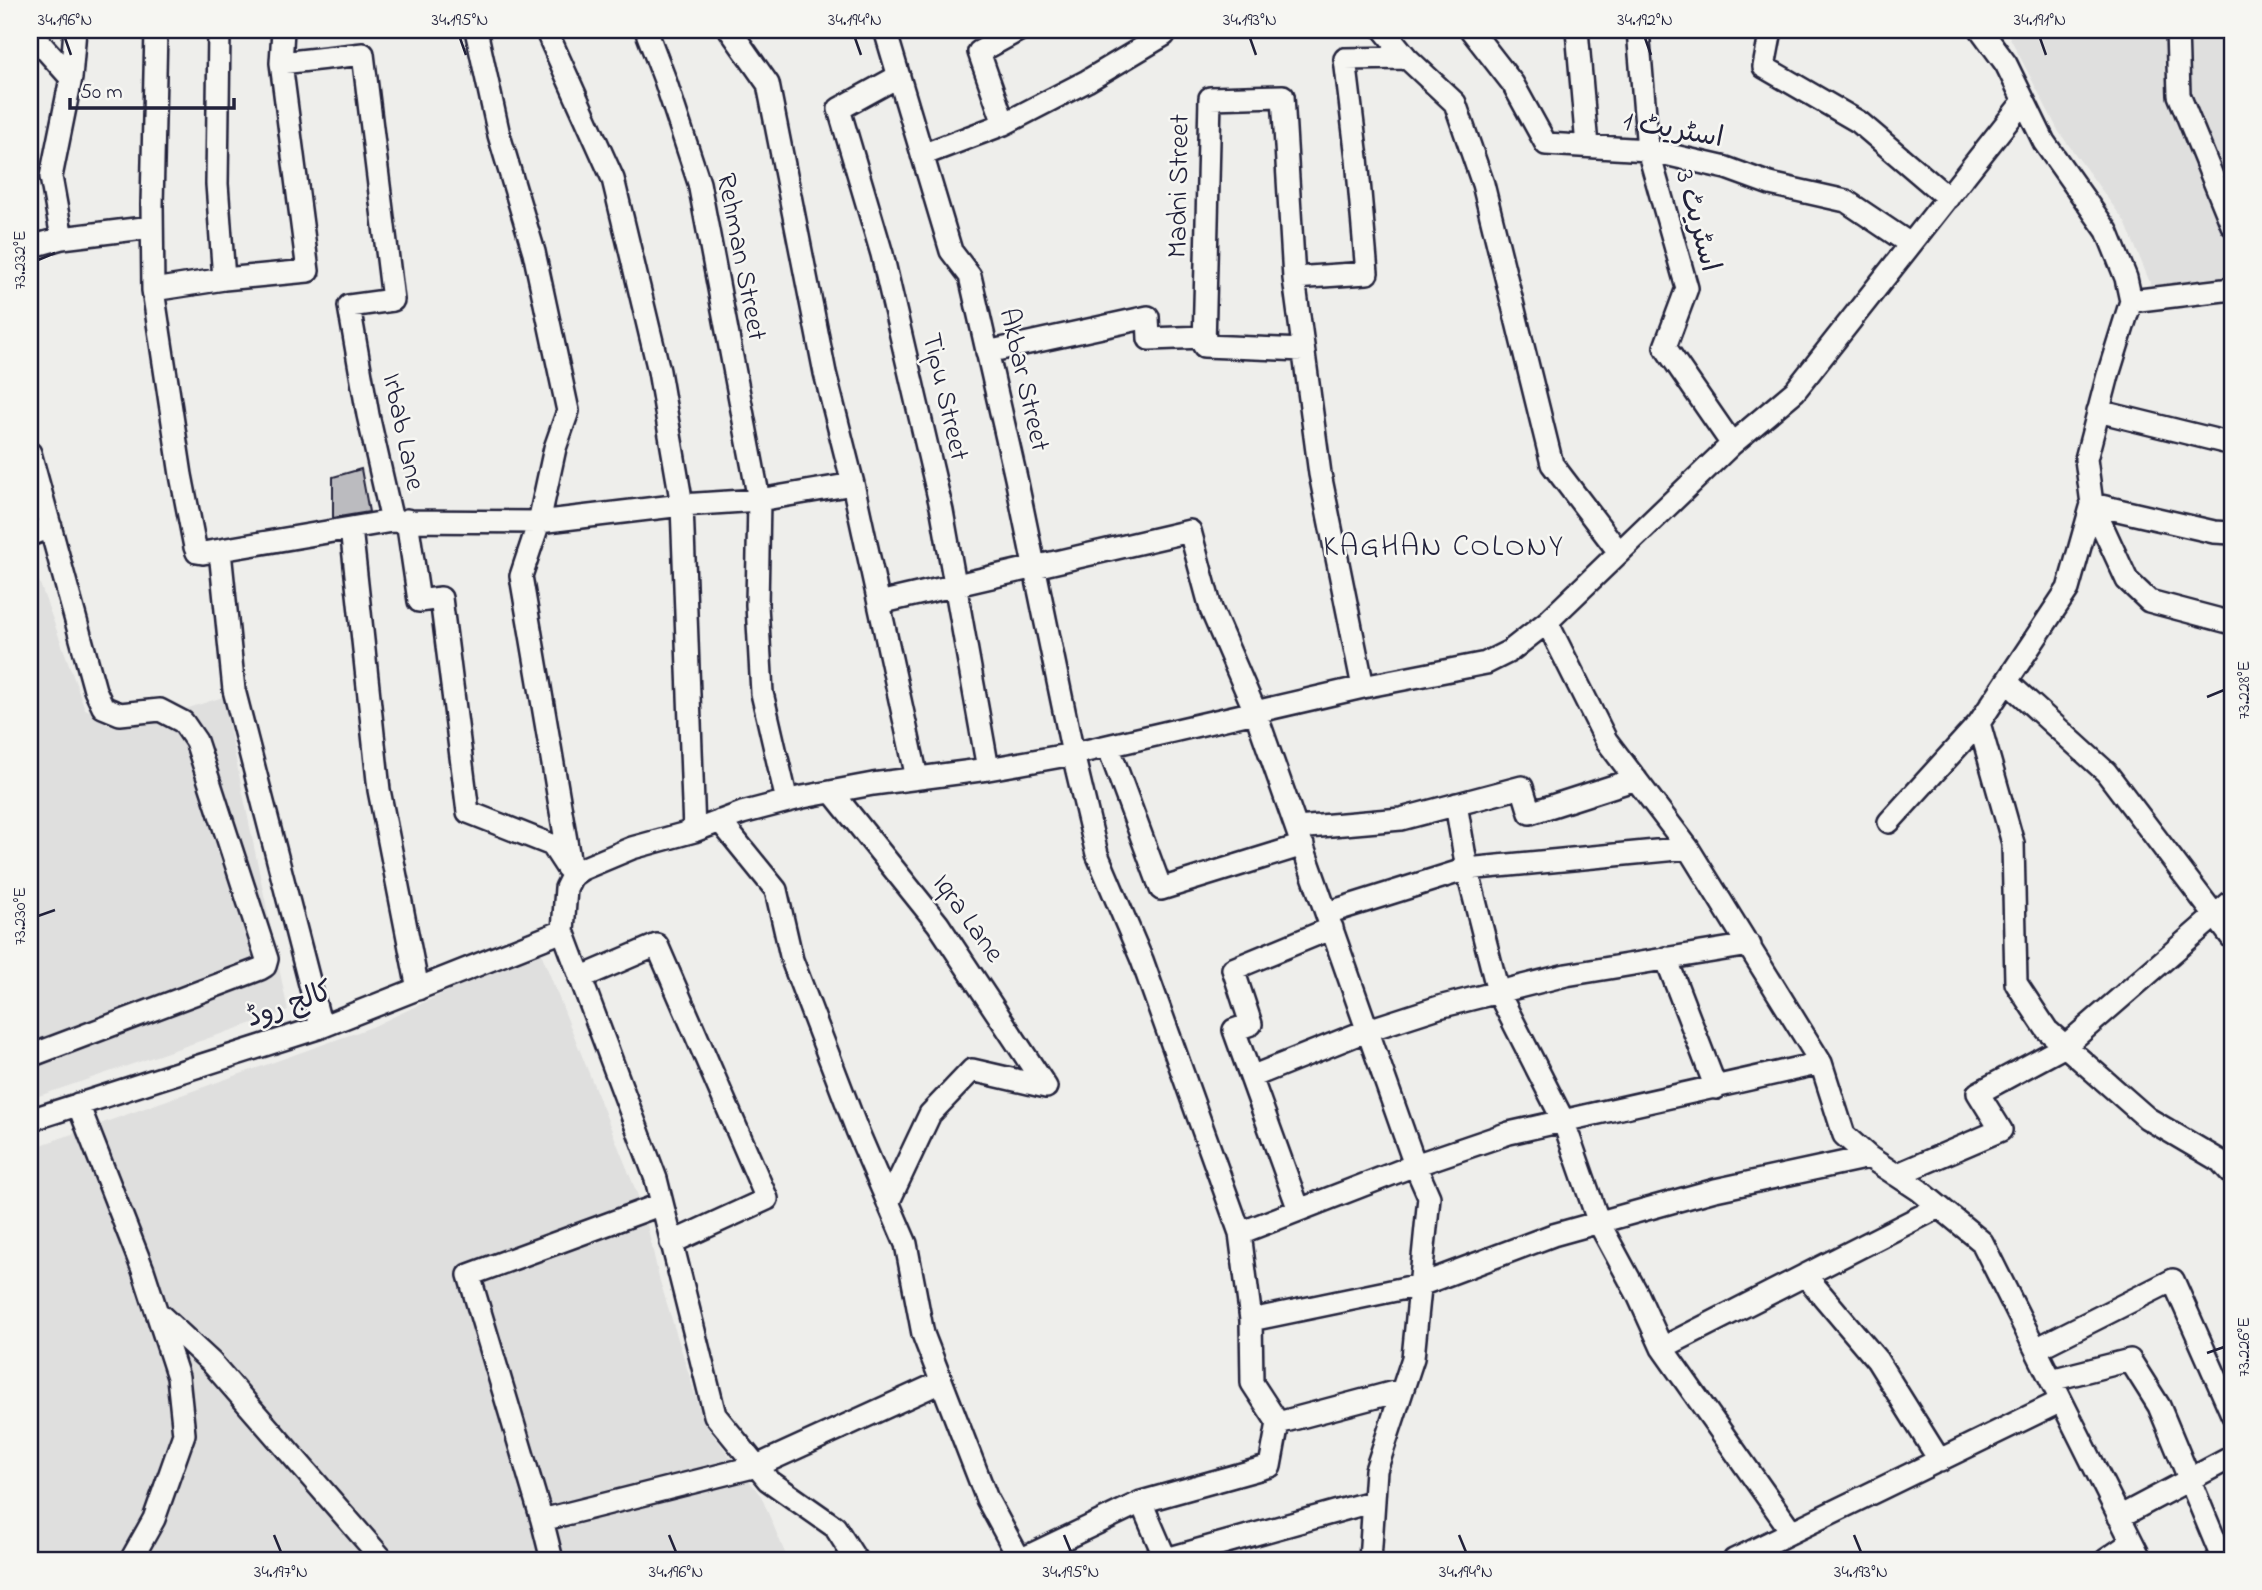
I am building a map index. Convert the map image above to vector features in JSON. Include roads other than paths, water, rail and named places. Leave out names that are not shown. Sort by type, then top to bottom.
[{"type":"street","points":[[75,30],[71,78],[41,239],[152,227]]},
{"type":"street","points":[[156,30],[153,290],[181,475],[197,552],[220,551],[399,520],[419,601],[441,598],[468,812],[552,845],[572,876]]},
{"type":"street","points":[[219,30],[217,184],[224,279]]},
{"type":"street","points":[[153,290],[224,279],[307,271],[281,63],[283,30]]},
{"type":"street","points":[[476,30],[499,135],[534,252],[568,411],[555,448],[539,522],[522,576],[572,876]]},
{"type":"street","points":[[547,30],[613,178],[659,371],[682,505],[694,831]]},
{"type":"street","name":"Rehman Street","points":[[646,30],[699,183],[759,500],[757,606],[762,693],[787,801]]},
{"type":"street","points":[[730,30],[768,84],[825,373],[853,484],[917,778]]},
{"type":"street","name":"Akbar Street","points":[[885,30],[951,251],[970,276],[1073,754],[1097,853],[1142,960],[1240,1233],[1251,1320],[1252,1383],[1278,1423]]},
{"type":"street","points":[[1004,124],[979,52],[1019,30]]},
{"type":"street","points":[[922,155],[1004,124],[1087,81],[1164,35],[1165,30]]},
{"type":"street","points":[[1384,30],[1406,58],[1455,103],[1483,184],[1552,464],[1619,552]]},
{"type":"street","name":"اسٹریٹ 1","points":[[1471,30],[1513,84],[1546,144],[1648,150],[1726,168],[1770,184],[1846,201],[1910,244]]},
{"type":"street","points":[[1577,30],[1587,146]]},
{"type":"street","name":"اسٹریٹ 3","points":[[1638,30],[1648,150],[1687,288],[1665,347],[1732,444]]},
{"type":"street","points":[[1771,30],[1763,67],[1859,122],[1948,198]]},
{"type":"street","points":[[1981,30],[2006,64],[2044,142],[2107,231],[2126,278],[2131,301],[2086,459],[2092,504],[2127,580],[2149,601],[2232,623]]},
{"type":"street","points":[[2177,30],[2179,95],[2232,226]]},
{"type":"street","points":[[30,32],[71,78]]},
{"type":"street","name":"Irbab Lane","points":[[281,63],[363,54],[393,300],[349,306],[368,415],[399,520],[539,522],[682,505],[759,500],[853,484]]},
{"type":"street","points":[[1294,278],[1367,273],[1345,59],[1406,58]]},
{"type":"street","name":"Tipu Street","points":[[899,76],[839,109],[882,254],[942,511],[988,769]]},
{"type":"street","name":"Madni Street","points":[[1205,337],[1210,98],[1283,96],[1294,278],[1303,350],[1320,474],[1363,687]]},
{"type":"street","points":[[856,1560],[835,1527],[768,1480],[715,1415],[656,1180],[563,931],[566,887],[572,876],[582,869],[632,848],[787,801],[1073,754],[1363,687],[1486,663],[1510,651],[1547,622],[1732,444],[1795,391],[2023,102]]},
{"type":"street","points":[[2131,301],[2232,289]]},
{"type":"street","points":[[987,352],[1148,317],[1149,339],[1205,337],[1204,346],[1303,350]]},
{"type":"street","points":[[2098,411],[2232,444]]},
{"type":"street","points":[[30,453],[95,690],[103,707],[120,714],[160,710],[183,722],[196,741],[267,959],[265,966],[260,969],[30,1056]]},
{"type":"street","points":[[2092,504],[2214,532],[2232,533]]},
{"type":"street","points":[[1889,822],[1979,723],[2068,589],[2092,504]]},
{"type":"street","points":[[30,536],[51,527]]},
{"type":"street","points":[[351,528],[379,790],[418,989]]},
{"type":"street","points":[[879,603],[1190,531],[1210,609],[1255,711],[1415,1165],[1429,1197],[1412,1359],[1376,1470],[1370,1560]]},
{"type":"street","points":[[220,551],[234,690],[321,1027]]},
{"type":"street","points":[[1547,622],[1606,740],[1688,848],[1821,1063],[1844,1135],[1982,1242],[2137,1551],[2106,1560]]},
{"type":"street","points":[[2007,682],[2106,772],[2232,938]]},
{"type":"street","points":[[1979,723],[2013,843],[2017,983],[2047,1030],[2065,1046],[2147,1118],[2220,1161],[2232,1174]]},
{"type":"street","points":[[1108,746],[1161,889],[1300,837],[1401,819],[1522,787],[1530,813],[1636,779]]},
{"type":"street","name":"Iqra Lane","points":[[832,792],[938,924],[1046,1087],[972,1070],[930,1114],[888,1203]]},
{"type":"street","points":[[1456,804],[1467,869],[1498,992],[1563,1120],[1599,1223],[1638,1295],[1662,1348],[1792,1532]]},
{"type":"street","points":[[720,821],[776,890],[792,960],[857,1130],[906,1244],[923,1334],[987,1499],[1020,1560],[1141,1502],[1269,1466],[1278,1423],[1402,1390]]},
{"type":"street","points":[[1299,1210],[1234,1030],[1251,1024],[1233,969],[1329,920],[1467,869],[1688,848]]},
{"type":"street","points":[[1896,1175],[2001,1130],[1978,1093],[2065,1046],[2232,901]]},
{"type":"street","name":"کالج روڈ","points":[[30,1120],[321,1027],[563,931]]},
{"type":"street","points":[[580,978],[657,945],[767,1199],[671,1243]]},
{"type":"street","points":[[1251,1077],[1368,1030],[1439,1007],[1566,975],[1750,945]]},
{"type":"street","points":[[1667,958],[1716,1087]]},
{"type":"street","points":[[1240,1233],[1415,1165],[1509,1133],[1821,1063]]},
{"type":"street","points":[[78,1104],[143,1270],[178,1377],[184,1434],[154,1519],[131,1560]]},
{"type":"street","points":[[1251,1320],[1420,1285],[1553,1236],[1715,1190],[1869,1157]]},
{"type":"street","points":[[552,1560],[469,1275],[662,1204]]},
{"type":"street","points":[[1662,1348],[1939,1207]]},
{"type":"street","points":[[1805,1275],[1877,1360],[1940,1461]]},
{"type":"street","points":[[2035,1349],[2173,1280],[2232,1414]]},
{"type":"street","points":[[157,1312],[211,1362],[383,1560]]},
{"type":"street","points":[[2051,1380],[2130,1360],[2159,1406],[2223,1560]]},
{"type":"street","points":[[542,1520],[757,1466],[942,1382]]},
{"type":"street","points":[[1734,1560],[2061,1401]]},
{"type":"street","points":[[2119,1517],[2232,1457]]},
{"type":"street","points":[[1141,1502],[1166,1560],[1374,1501]]},
{"type":"district","name":"KAGHAN COLONY","points":[[1444,548]]}]
